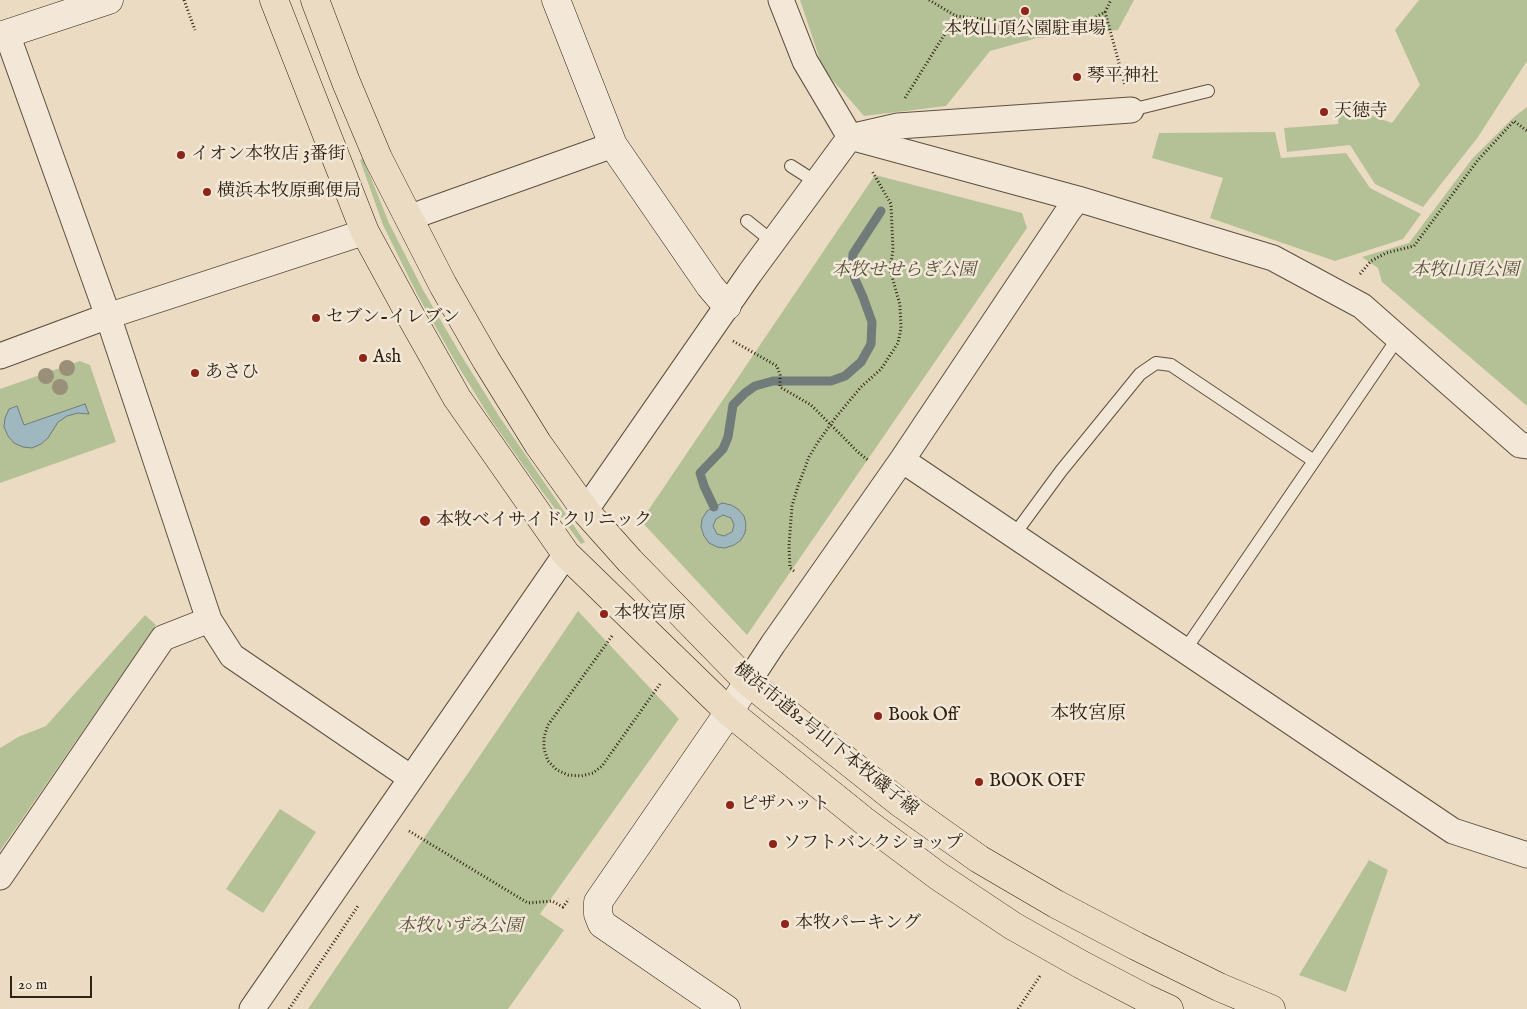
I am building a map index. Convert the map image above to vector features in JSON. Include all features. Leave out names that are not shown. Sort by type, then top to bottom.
[{"type":"main road","name":"横浜市道82号山下本牧磯子線","points":[[274,0],[365,232],[457,398],[566,554],[729,712],[863,820],[938,876],[1013,926],[1145,998],[1169,1009]]},
{"type":"main road","name":"横浜市道82号山下本牧磯子線","points":[[315,0],[346,82],[378,158],[443,285],[486,360],[538,444],[585,510],[630,561],[748,682],[899,802],[979,858],[1056,904],[1136,946],[1219,987],[1271,1009]]},
{"type":"street","points":[[109,0],[3,35],[108,316],[208,620],[232,656],[411,778]]},
{"type":"street","points":[[556,0],[613,145],[710,286],[727,306]]},
{"type":"street","points":[[781,0],[805,61],[850,137],[1078,199],[1273,258],[1362,306],[1520,445],[1527,446]]},
{"type":"street","points":[[585,510],[727,306],[850,137],[898,126],[1131,110]]},
{"type":"street","points":[[408,218],[613,145]]},
{"type":"street","points":[[726,1009],[602,924],[598,914],[598,902],[902,460],[1078,199]]},
{"type":"street","points":[[0,356],[108,316],[365,232]]},
{"type":"street","points":[[902,460],[1453,832],[1527,855]]},
{"type":"street","points":[[252,1009],[566,554]]},
{"type":"street","points":[[0,877],[163,638],[208,620]]},
{"type":"lane","points":[[1131,110],[1208,91]]},
{"type":"lane","points":[[791,166],[816,182]]},
{"type":"lane","points":[[747,221],[773,242]]},
{"type":"lane","points":[[1185,650],[1398,338]]},
{"type":"lane","points":[[1014,535],[1060,471],[1140,374],[1156,363],[1171,365],[1314,461]]},
{"type":"path","points":[[184,0],[195,30]]},
{"type":"path","points":[[929,0],[956,16],[1074,29],[1105,12],[1111,0]]},
{"type":"path","points":[[1105,12],[1131,110]]},
{"type":"path","points":[[901,104],[956,16]]},
{"type":"path","points":[[1371,261],[1386,253],[1414,246],[1478,160],[1514,122],[1527,131]]},
{"type":"path","points":[[799,575],[790,568],[792,506],[809,458],[831,424],[861,388],[881,369],[898,343],[901,328],[900,305],[890,270],[893,250],[891,204],[872,170]]},
{"type":"path","points":[[733,341],[777,366],[780,375],[780,388],[811,405],[859,453],[874,464]]},
{"type":"path","points":[[613,635],[548,725],[544,737],[544,749],[548,761],[557,770],[568,775],[581,776],[593,773],[602,766],[660,684],[666,690]]},
{"type":"path","points":[[414,823],[409,831],[528,903],[552,900],[563,907],[575,891]]},
{"type":"path","points":[[289,1009],[360,904]]},
{"type":"path","points":[[1018,1009],[1040,976]]},
{"type":"green space","points":[[800,0],[1134,0],[1118,30],[1037,38],[990,51],[946,106],[864,116],[823,69]]},
{"type":"green space","points":[[1419,0],[1527,0],[1527,61],[1478,137],[1423,207],[1375,184],[1350,145],[1287,152],[1284,128],[1338,124],[1339,115],[1360,111],[1392,123],[1420,85],[1395,30]]},
{"type":"green space","name":"本牧山頂公園","points":[[1527,107],[1527,406],[1382,282],[1378,268],[1362,257],[1409,243],[1472,159],[1514,117]]},
{"type":"green space","points":[[1275,132],[1281,158],[1346,153],[1370,188],[1421,214],[1403,239],[1335,261],[1210,218],[1223,178],[1152,158],[1159,133]]},
{"type":"green space","points":[[363,158],[389,223],[423,290],[499,416],[585,542],[581,544],[533,479],[492,421],[455,361],[417,294],[383,225],[360,160]]},
{"type":"green space","name":"本牧せせらぎ公園","points":[[875,175],[1022,213],[1027,228],[747,635],[641,521]]},
{"type":"green space","points":[[80,361],[90,365],[116,442],[0,483],[0,389]]},
{"type":"green space","name":"本牧いずみ公園","points":[[578,611],[679,719],[540,914],[564,930],[508,1009],[308,1009]]},
{"type":"green space","points":[[145,615],[156,625],[0,851],[0,748],[18,737],[46,726]]},
{"type":"green space","points":[[280,809],[316,832],[263,913],[226,889]]},
{"type":"green space","points":[[1369,860],[1388,870],[1346,992],[1299,975]]},
{"type":"water","points":[[85,404],[89,414],[78,413],[67,416],[58,422],[48,438],[32,448],[14,443],[4,427],[9,409],[17,406],[24,425]]},
{"type":"water","points":[[722,503],[738,509],[744,516],[746,524],[745,533],[741,540],[725,548],[709,543],[701,527],[702,519],[707,511]],"holes":[[[723,515],[731,518],[734,525],[732,532],[724,536],[717,534],[713,526],[716,519]]]},
{"type":"waterway","points":[[714,507],[700,473],[723,449],[728,437],[733,405],[745,393],[755,386],[773,381],[831,381],[845,376],[861,362],[871,344],[872,322],[855,279],[852,267],[853,254],[881,211]]},
{"type":"place","name":"本牧山頂公園駐車場","points":[[1025,11]]},
{"type":"place","name":"琴平神社","points":[[1077,77]]},
{"type":"place","name":"天徳寺","points":[[1324,112]]},
{"type":"place","name":"イオン本牧店 3番街","points":[[181,155]]},
{"type":"place","name":"横浜本牧原郵便局","points":[[207,192]]},
{"type":"place","name":"セブン-イレブン","points":[[316,318]]},
{"type":"place","name":"Ash","points":[[363,358]]},
{"type":"place","name":"あさひ","points":[[195,373]]},
{"type":"place","name":"本牧ベイサイドクリニック","points":[[425,521]]},
{"type":"place","name":"本牧宮原","points":[[604,614]]},
{"type":"place","name":"Book Off","points":[[878,716]]},
{"type":"place","name":"BOOK OFF","points":[[979,782]]},
{"type":"place","name":"ピザハット","points":[[730,805]]},
{"type":"place","name":"ソフトバンクショップ","points":[[773,844]]},
{"type":"place","name":"本牧パーキング","points":[[785,924]]},
{"type":"district","name":"本牧宮原","points":[[1088,715]]}]
